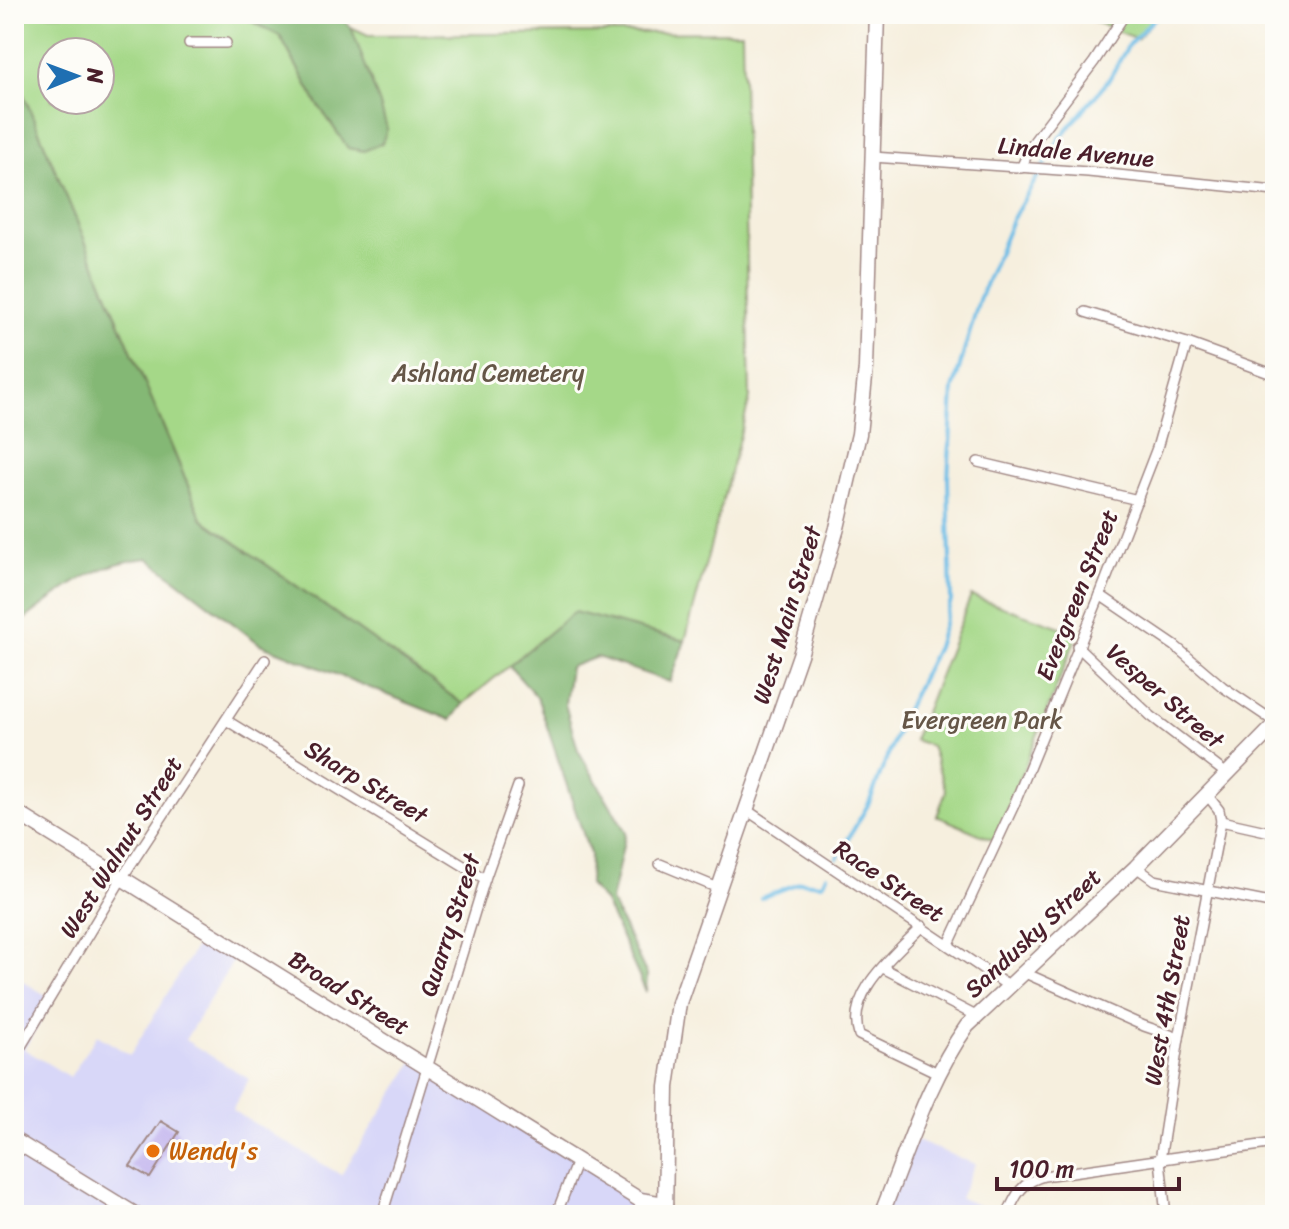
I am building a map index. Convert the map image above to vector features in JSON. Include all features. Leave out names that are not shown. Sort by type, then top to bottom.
[{"type":"street","name":"West Main Street","points":[[665,1210],[667,1087],[675,1022],[689,968],[801,652],[837,528],[859,434],[866,368],[877,14]]},
{"type":"street","points":[[1024,168],[1032,144],[1094,62],[1125,14]]},
{"type":"street","points":[[189,43],[226,43]]},
{"type":"street","name":"Lindale Avenue","points":[[873,157],[1061,170],[1275,191]]},
{"type":"street","points":[[1085,312],[1187,343],[1275,375]]},
{"type":"street","name":"Evergreen Street","points":[[949,944],[1014,805],[1138,500],[1167,416],[1187,343]]},
{"type":"street","points":[[978,462],[1138,500]]},
{"type":"street","points":[[1100,595],[1175,646],[1274,726]]},
{"type":"street","name":"Vesper Street","points":[[1077,646],[1151,716],[1228,775]]},
{"type":"street","name":"West Walnut Street","points":[[14,1058],[122,878],[265,660]]},
{"type":"street","name":"Sharp Street","points":[[226,720],[485,879]]},
{"type":"street","name":"Sandusky Street","points":[[881,1215],[957,1039],[976,1016],[1025,973],[1208,796],[1274,726]]},
{"type":"street","name":"Quarry Street","points":[[382,1215],[485,879],[518,786]]},
{"type":"street","points":[[1208,796],[1219,810],[1221,821],[1275,833]]},
{"type":"street","name":"Race Street","points":[[745,809],[1010,987]]},
{"type":"street","name":"Broad Street","points":[[14,811],[640,1200],[665,1210]]},
{"type":"street","name":"West 4th Street","points":[[1166,1215],[1160,1160],[1179,1038],[1221,821]]},
{"type":"street","points":[[660,864],[718,888]]},
{"type":"street","points":[[1136,867],[1154,880],[1275,904]]},
{"type":"street","points":[[922,926],[870,982],[855,1019],[859,1035],[940,1074]]},
{"type":"street","points":[[883,968],[976,1016]]},
{"type":"street","points":[[1025,973],[1144,1026],[1179,1038]]},
{"type":"street","points":[[14,1140],[136,1215]]},
{"type":"street","points":[[1007,1215],[1019,1189],[1031,1180],[1275,1143]]},
{"type":"street","points":[[556,1215],[577,1161]]},
{"type":"shaded area","points":[[201,938],[235,958],[185,1040],[249,1079],[232,1110],[341,1175],[414,1061],[670,1215],[14,1215],[14,976],[54,1000],[24,1049],[70,1077],[97,1035],[130,1055]]},
{"type":"shaded area","points":[[909,1138],[975,1164],[960,1198],[1000,1214],[1003,1210],[1014,1215],[877,1215]]},
{"type":"green space","name":"Ashland Cemetery","points":[[14,14],[238,14],[280,36],[317,103],[348,148],[387,129],[351,27],[368,35],[742,32],[750,398],[685,641],[574,612],[463,704],[202,519],[14,72]]},
{"type":"green space","points":[[238,14],[338,14],[351,27],[380,105],[387,129],[382,143],[364,151],[348,148],[317,103],[280,36]]},
{"type":"green space","points":[[1077,14],[1159,14],[1137,39]]},
{"type":"green space","points":[[14,72],[202,519],[463,704],[451,720],[260,644],[148,558],[92,573],[14,627]]},
{"type":"green space","name":"Evergreen Park","points":[[971,596],[1078,633],[995,841],[937,816],[946,791],[931,746],[914,740]]},
{"type":"green space","points":[[574,612],[685,641],[670,682],[597,657],[570,667],[565,704],[578,750],[626,832],[611,901],[647,975],[646,992],[605,902],[589,885],[590,854],[537,697],[509,666]]},
{"type":"building","name":"Wendy's","points":[[161,1121],[179,1132],[150,1178],[130,1166]]},
{"type":"waterway","points":[[837,858],[869,803],[904,714],[937,647],[951,601],[948,479],[953,390],[979,300],[1012,220],[1060,138],[1108,81],[1129,44],[1159,14]]},
{"type":"waterway","points":[[761,898],[801,882],[822,884],[827,875]]},
{"type":"place","name":"Wendy's","points":[[153,1151]]}]
